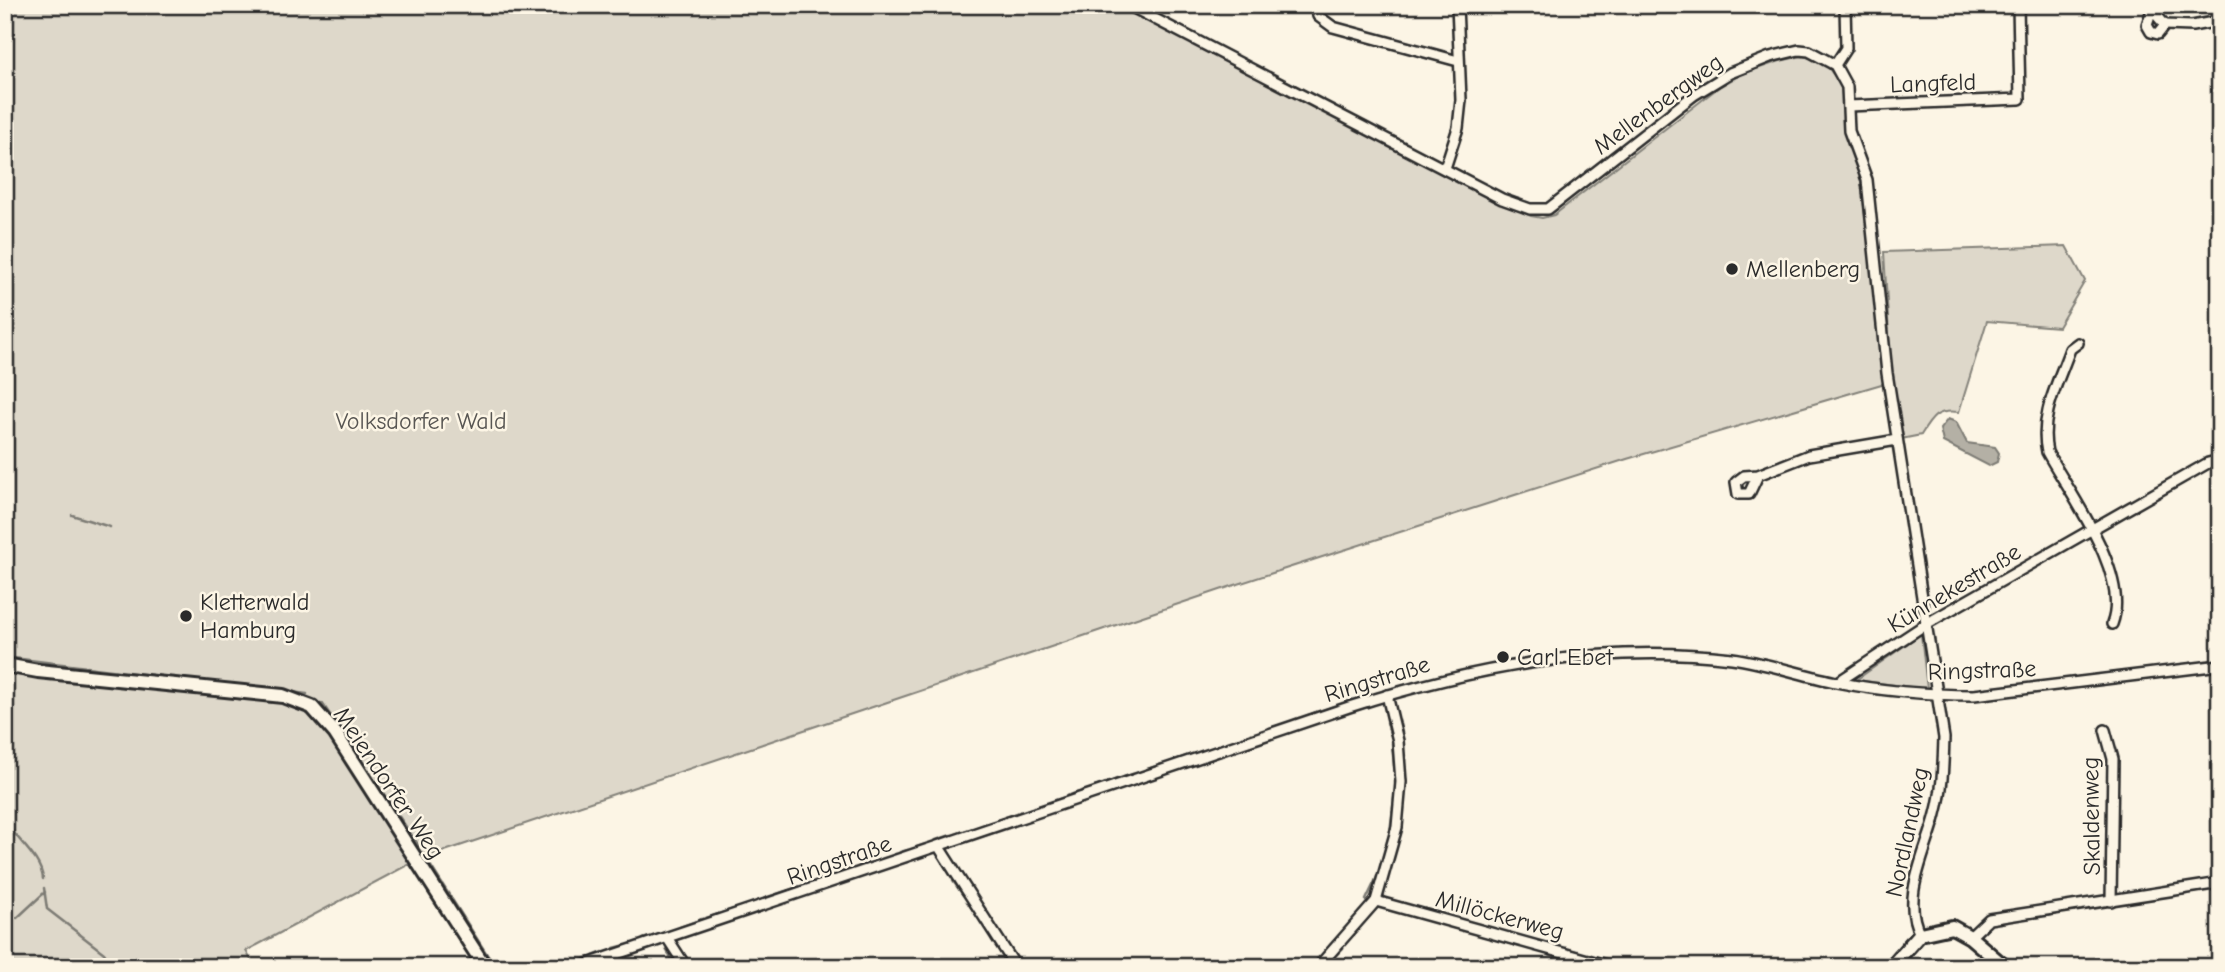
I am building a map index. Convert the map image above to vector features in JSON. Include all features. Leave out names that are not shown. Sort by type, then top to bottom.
[{"type":"street","name":"Mellenbergweg","points":[[1128,5],[1502,199],[1530,209],[1548,209],[1694,95],[1730,73],[1770,57],[1799,50],[1810,51],[1835,65]]},
{"type":"street","points":[[1315,5],[1318,16],[1333,27],[1458,61]]},
{"type":"street","points":[[1445,168],[1458,128],[1461,100],[1457,5]]},
{"type":"street","points":[[1845,5],[1846,48],[1835,65],[1844,79],[1849,131],[1867,180],[1897,440],[1937,695]]},
{"type":"street","name":"Langfeld","points":[[1848,106],[2020,99],[2018,5]]},
{"type":"street","points":[[2152,8],[2165,25]]},
{"type":"street","points":[[2152,8],[2147,25],[2151,32],[2158,34],[2165,25]]},
{"type":"street","points":[[2165,25],[2192,26],[2219,21]]},
{"type":"street","points":[[2078,343],[2070,349],[2045,419],[2043,435],[2046,452],[2105,555],[2115,585],[2112,624]]},
{"type":"street","points":[[1758,475],[1809,455],[1897,440]]},
{"type":"street","name":"Künnekestraße","points":[[1838,682],[1926,624],[2208,463],[2220,460]]},
{"type":"street","name":"Ringstraße","points":[[579,967],[1387,695],[1473,672],[1542,659],[1619,655],[1733,658],[1838,682],[1937,695],[2044,688],[2220,665]]},
{"type":"street","name":"Meiendorfer Weg","points":[[5,665],[38,671],[283,696],[312,707],[335,733],[485,967]]},
{"type":"street","points":[[1318,967],[1376,901],[1397,827],[1401,782],[1398,741],[1387,695]]},
{"type":"street","name":"Nordlandweg","points":[[1920,934],[1912,909],[1913,897],[1943,782],[1944,738],[1937,695]]},
{"type":"street","name":"Skaldenweg","points":[[2105,730],[2113,759],[2111,901]]},
{"type":"street","points":[[939,847],[1016,967]]},
{"type":"street","name":"Skaldenweg","points":[[1970,937],[1989,919],[2220,883]]},
{"type":"street","name":"Millöckerweg","points":[[1376,901],[1613,967]]},
{"type":"street","name":"Nordlandweg","points":[[1891,967],[1920,934],[1952,927],[1970,937]]},
{"type":"street","points":[[1970,937],[2005,967]]},
{"type":"street","points":[[668,939],[686,967]]},
{"type":"green space","name":"Volksdorfer Wald","points":[[5,5],[1119,5],[1502,203],[1542,218],[1554,215],[1719,87],[1742,74],[1802,56],[1827,66],[1841,85],[1845,130],[1859,165],[1885,383],[1627,459],[1232,586],[415,861],[246,951],[255,967],[5,967]]},
{"type":"green space","points":[[2066,246],[2085,281],[2058,327],[1987,321],[1959,412],[1940,413],[1932,419],[1921,435],[1901,439],[1892,386],[1884,252]]},
{"type":"green space","points":[[1921,634],[1927,689],[1856,680]]},
{"type":"shaded area","points":[[1948,419],[1956,422],[1967,443],[1995,447],[1999,453],[1997,462],[1989,466],[1943,442],[1940,429]]},
{"type":"waterway","points":[[72,515],[110,527]]},
{"type":"waterway","points":[[5,657],[307,694]]},
{"type":"waterway","points":[[322,703],[419,846]]},
{"type":"waterway","points":[[1306,716],[1332,707]]},
{"type":"waterway","points":[[1292,721],[1299,718]]},
{"type":"waterway","points":[[1387,722],[1390,734]]},
{"type":"waterway","points":[[1267,729],[1283,724]]},
{"type":"waterway","points":[[1232,741],[1253,734]]},
{"type":"waterway","points":[[1392,743],[1394,766]]},
{"type":"waterway","points":[[1214,747],[1221,745]]},
{"type":"waterway","points":[[1173,761],[1192,754]]},
{"type":"waterway","points":[[1145,770],[1162,764]]},
{"type":"waterway","points":[[1124,777],[1133,774]]},
{"type":"waterway","points":[[1395,774],[1395,783]]},
{"type":"waterway","points":[[1112,781],[1117,779]]},
{"type":"waterway","points":[[1094,787],[1101,785]]},
{"type":"waterway","points":[[1073,794],[1087,790]]},
{"type":"waterway","points":[[1390,832],[1395,791]]},
{"type":"waterway","points":[[1047,804],[1065,797]]},
{"type":"waterway","points":[[1027,810],[1039,806]]},
{"type":"waterway","points":[[1006,817],[1011,816]]},
{"type":"waterway","points":[[997,820],[1001,819]]},
{"type":"waterway","points":[[5,820],[38,863],[43,879]]},
{"type":"waterway","points":[[975,828],[991,822]]},
{"type":"waterway","points":[[961,832],[968,830]]},
{"type":"waterway","points":[[936,840],[951,835]]},
{"type":"waterway","points":[[1384,856],[1388,841]]},
{"type":"waterway","points":[[917,847],[926,844]]},
{"type":"waterway","points":[[900,852],[908,850]]},
{"type":"waterway","points":[[423,854],[495,967]]},
{"type":"waterway","points":[[940,858],[950,875]]},
{"type":"waterway","points":[[859,866],[867,864]]},
{"type":"waterway","points":[[842,872],[847,870]]},
{"type":"waterway","points":[[825,878],[833,875]]},
{"type":"waterway","points":[[1366,900],[1378,875]]},
{"type":"waterway","points":[[810,883],[815,881]]},
{"type":"waterway","points":[[953,881],[963,895]]},
{"type":"waterway","points":[[44,888],[47,909],[104,953],[113,967]]},
{"type":"waterway","points":[[768,897],[795,888]]},
{"type":"waterway","points":[[17,918],[45,892]]},
{"type":"waterway","points":[[969,904],[989,934]]},
{"type":"waterway","points":[[710,917],[737,908]]},
{"type":"waterway","points":[[680,927],[702,919]]},
{"type":"waterway","points":[[643,939],[649,937]]},
{"type":"waterway","points":[[992,940],[1001,953]]},
{"type":"waterway","points":[[614,948],[626,945]]},
{"type":"waterway","points":[[1335,956],[1343,948]]},
{"type":"waterway","points":[[666,949],[673,961]]},
{"type":"waterway","points":[[593,956],[603,952]]},
{"type":"waterway","points":[[568,964],[580,960]]},
{"type":"place","name":"Mellenberg","points":[[1732,269]]},
{"type":"place","name":"Kletterwald Hamburg","points":[[186,616]]},
{"type":"place","name":"Carl Ebet","points":[[1503,657]]}]
